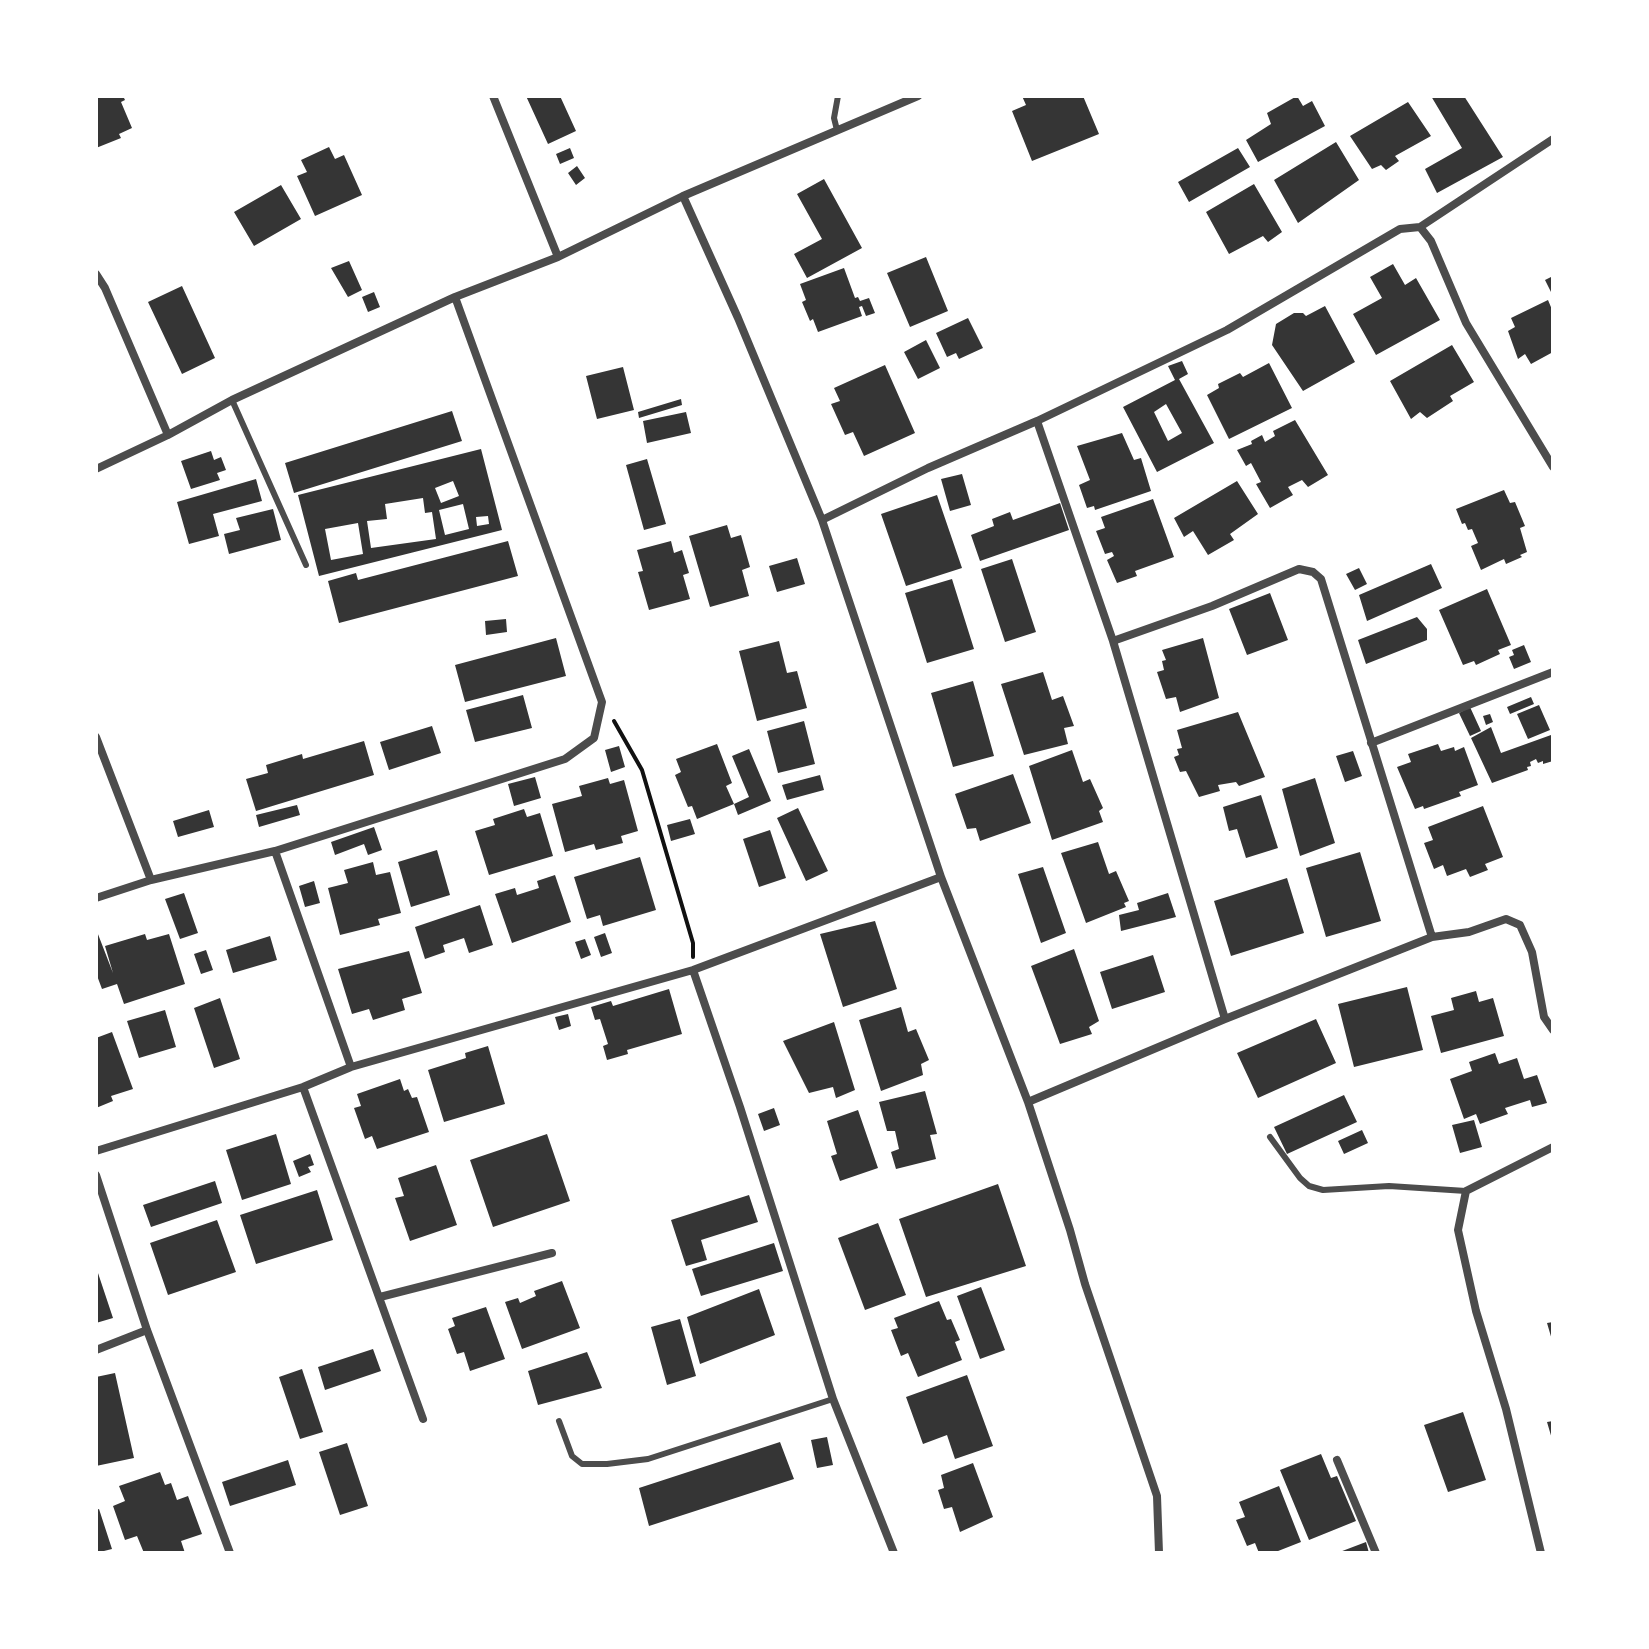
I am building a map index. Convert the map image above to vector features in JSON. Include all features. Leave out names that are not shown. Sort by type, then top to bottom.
[{"type":"street","points":[[493,96],[558,257]]},
{"type":"street","points":[[96,469],[232,400],[455,297],[558,257],[683,196],[918,96]]},
{"type":"street","points":[[822,520],[1227,330],[1400,229],[1420,227],[1553,139]]},
{"type":"street","points":[[683,196],[738,318],[822,520],[941,877],[1028,1102],[1085,1284],[1157,1496],[1159,1553]]},
{"type":"street","points":[[1420,227],[1431,241],[1466,323],[1553,467]]},
{"type":"street","points":[[96,274],[105,288],[168,435]]},
{"type":"street","points":[[96,898],[151,880],[275,851],[565,759],[594,738],[602,702],[455,297]]},
{"type":"street","points":[[1037,421],[1113,641],[1225,1019]]},
{"type":"street","points":[[1113,641],[1212,606],[1299,569],[1313,572],[1321,579],[1432,937]]},
{"type":"street","points":[[1371,743],[1553,672]]},
{"type":"street","points":[[96,737],[151,880]]},
{"type":"street","points":[[275,851],[351,1067]]},
{"type":"street","points":[[96,1151],[303,1087],[351,1067],[693,970],[941,877]]},
{"type":"street","points":[[1028,1102],[1432,937],[1469,932],[1506,919],[1515,921],[1524,932],[1532,952],[1544,1017],[1553,1030]]},
{"type":"street","points":[[693,970],[833,1399],[894,1553]]},
{"type":"street","points":[[303,1087],[423,1419]]},
{"type":"street","points":[[1541,1553],[1506,1409],[1476,1311],[1458,1230],[1466,1191],[1553,1147]]},
{"type":"street","points":[[96,1175],[147,1330],[230,1553]]},
{"type":"street","points":[[380,1297],[552,1253]]},
{"type":"street","points":[[96,1350],[147,1330]]},
{"type":"street","points":[[1337,1460],[1376,1553]]},
{"type":"lane","points":[[837,130],[834,118],[838,96]]},
{"type":"lane","points":[[232,400],[306,565]]},
{"type":"lane","points":[[1270,1137],[1300,1178],[1309,1186],[1323,1190],[1389,1186],[1466,1191]]},
{"type":"lane","points":[[559,1421],[572,1456],[582,1464],[607,1464],[648,1459],[833,1399]]},
{"type":"path","points":[[602,702],[642,770],[693,943],[693,970]]},
{"type":"building","points":[[96,96],[123,96],[125,100],[121,102],[132,128],[119,134],[121,138],[96,148]]},
{"type":"building","points":[[526,96],[560,96],[576,131],[548,144]]},
{"type":"building","points":[[1022,96],[1083,96],[1099,134],[1032,161],[1012,111],[1026,105]]},
{"type":"building","points":[[1297,96],[1303,106],[1312,101],[1325,126],[1258,162],[1246,140],[1271,124],[1267,113]]},
{"type":"building","points":[[1431,96],[1464,96],[1503,157],[1437,193],[1425,169],[1462,148]]},
{"type":"building","points":[[1408,102],[1431,136],[1395,156],[1399,161],[1386,170],[1381,165],[1372,169],[1350,136]]},
{"type":"building","points":[[1336,142],[1359,180],[1298,223],[1274,180]]},
{"type":"building","points":[[329,147],[335,159],[344,155],[362,195],[315,216],[297,176],[307,172],[301,160]]},
{"type":"building","points":[[570,148],[574,158],[560,164],[556,154]]},
{"type":"building","points":[[1238,148],[1250,167],[1189,202],[1178,182]]},
{"type":"building","points":[[577,166],[585,178],[576,185],[568,173]]},
{"type":"building","points":[[824,179],[862,248],[807,278],[794,254],[822,239],[797,194]]},
{"type":"building","points":[[1254,184],[1282,232],[1268,242],[1263,236],[1229,254],[1206,212]]},
{"type":"building","points":[[281,185],[301,219],[254,246],[234,212]]},
{"type":"building","points":[[926,257],[948,311],[910,327],[887,273]]},
{"type":"building","points":[[349,261],[362,290],[348,297],[331,268]]},
{"type":"building","points":[[1393,264],[1405,285],[1416,278],[1440,320],[1376,355],[1353,314],[1382,298],[1370,277]]},
{"type":"building","points":[[844,268],[855,298],[858,297],[860,301],[869,298],[875,313],[866,316],[862,306],[859,307],[862,316],[818,332],[802,302],[806,300],[800,284]]},
{"type":"building","points":[[1553,276],[1553,296],[1545,280]]},
{"type":"building","points":[[182,286],[215,358],[182,374],[148,302]]},
{"type":"building","points":[[374,292],[380,307],[368,312],[362,297]]},
{"type":"building","points":[[1548,300],[1553,312],[1553,352],[1531,364],[1525,354],[1518,359],[1508,331],[1515,327],[1511,318]]},
{"type":"building","points":[[1325,306],[1355,362],[1303,391],[1272,345],[1276,324],[1294,313],[1306,316]]},
{"type":"building","points":[[968,318],[983,348],[959,359],[956,353],[947,357],[936,333]]},
{"type":"building","points":[[926,340],[940,368],[918,379],[904,352]]},
{"type":"building","points":[[1452,345],[1474,382],[1450,396],[1453,401],[1427,418],[1420,412],[1411,419],[1390,381]]},
{"type":"building","points":[[1182,361],[1188,374],[1179,379],[1214,443],[1157,472],[1123,407],[1175,380],[1168,366]],"holes":[[[1166,404],[1182,433],[1168,441],[1154,412]]]},
{"type":"building","points":[[1269,363],[1292,408],[1229,439],[1207,395],[1219,388],[1218,384],[1240,373],[1243,377]]},
{"type":"building","points":[[885,365],[915,433],[864,456],[853,432],[845,435],[831,404],[840,401],[834,388]]},
{"type":"building","points":[[623,367],[634,410],[597,419],[586,376]]},
{"type":"building","points":[[681,399],[682,405],[639,418],[638,412]]},
{"type":"building","points":[[452,411],[462,441],[294,493],[285,463]]},
{"type":"building","points":[[686,412],[691,433],[647,443],[643,421]]},
{"type":"building","points":[[1295,420],[1328,475],[1308,487],[1302,480],[1288,487],[1293,495],[1270,508],[1256,484],[1261,482],[1251,463],[1246,466],[1237,450],[1252,444],[1251,441],[1262,435],[1265,442],[1275,436],[1273,431]]},
{"type":"building","points":[[1122,433],[1134,460],[1141,458],[1151,491],[1095,510],[1094,506],[1087,508],[1079,485],[1090,480],[1077,446]]},
{"type":"building","points":[[481,449],[502,530],[319,576],[298,495]],"holes":[[[453,481],[459,496],[441,503],[435,488]],[[423,498],[425,513],[432,512],[436,539],[371,548],[367,521],[387,519],[385,504]],[[463,504],[469,529],[445,535],[439,510]],[[488,516],[489,524],[477,526],[476,517]],[[358,523],[363,554],[331,560],[325,529]]]},
{"type":"building","points":[[211,451],[214,460],[221,457],[226,470],[217,473],[220,480],[191,489],[181,461]]},
{"type":"building","points":[[647,459],[666,524],[644,530],[626,465]]},
{"type":"building","points":[[962,474],[971,505],[950,511],[941,479]]},
{"type":"building","points":[[256,479],[262,501],[213,514],[219,536],[189,544],[177,502]]},
{"type":"building","points":[[1237,481],[1258,514],[1230,534],[1234,540],[1208,555],[1193,531],[1184,537],[1174,518]]},
{"type":"building","points":[[1504,490],[1510,503],[1515,502],[1525,526],[1520,528],[1527,552],[1506,564],[1504,559],[1481,570],[1471,546],[1478,543],[1472,529],[1468,530],[1465,523],[1462,524],[1456,509]]},
{"type":"building","points":[[937,495],[962,568],[906,586],[881,514]]},
{"type":"building","points":[[1153,499],[1174,557],[1135,571],[1137,576],[1117,583],[1107,560],[1114,556],[1112,552],[1105,554],[1096,531],[1105,528],[1101,517]]},
{"type":"building","points":[[1060,503],[1069,530],[980,561],[971,535],[994,526],[992,519],[1010,512],[1013,520]]},
{"type":"building","points":[[273,509],[281,540],[229,554],[224,534],[240,530],[236,518]]},
{"type":"building","points":[[727,525],[731,538],[741,535],[750,567],[742,570],[749,596],[710,607],[689,536]]},
{"type":"building","points":[[508,541],[518,576],[339,623],[328,581],[356,573],[358,580]]},
{"type":"building","points":[[671,541],[674,553],[682,550],[689,573],[683,575],[690,599],[649,610],[638,572],[643,571],[637,550]]},
{"type":"building","points":[[797,558],[805,584],[777,592],[769,566]]},
{"type":"building","points":[[1012,559],[1036,632],[1005,642],[981,569]]},
{"type":"building","points":[[1431,564],[1442,588],[1367,621],[1359,595]]},
{"type":"building","points":[[1359,568],[1367,584],[1355,590],[1346,574]]},
{"type":"building","points":[[952,579],[974,649],[927,663],[905,593]]},
{"type":"building","points":[[1487,589],[1511,645],[1476,665],[1474,661],[1463,665],[1439,610]]},
{"type":"building","points":[[1270,593],[1288,640],[1247,655],[1229,609]]},
{"type":"building","points":[[1417,617],[1427,629],[1427,640],[1366,664],[1358,640]]},
{"type":"building","points":[[506,619],[507,632],[486,635],[485,621]]},
{"type":"building","points":[[556,638],[566,676],[465,702],[455,665]]},
{"type":"building","points":[[1203,638],[1219,698],[1180,712],[1176,697],[1166,699],[1157,672],[1164,670],[1162,661],[1166,660],[1162,650]]},
{"type":"building","points":[[779,641],[787,673],[797,671],[807,708],[757,721],[739,651]]},
{"type":"building","points":[[1524,645],[1531,662],[1514,669],[1509,657],[1514,655],[1512,650]]},
{"type":"building","points":[[1043,672],[1052,700],[1063,696],[1074,726],[1064,728],[1068,744],[1024,755],[1001,684]]},
{"type":"building","points":[[973,681],[994,756],[953,767],[931,693]]},
{"type":"building","points":[[523,695],[532,728],[475,742],[466,710]]},
{"type":"building","points":[[1531,697],[1534,704],[1510,714],[1507,707]]},
{"type":"building","points":[[1539,705],[1550,730],[1528,739],[1517,714]]},
{"type":"building","points":[[1470,707],[1481,731],[1470,736],[1459,713]]},
{"type":"building","points":[[1238,712],[1265,777],[1239,786],[1236,782],[1218,785],[1220,791],[1199,797],[1186,771],[1180,772],[1174,757],[1179,755],[1177,749],[1182,748],[1177,730]]},
{"type":"building","points":[[1490,714],[1493,722],[1486,725],[1483,716]]},
{"type":"building","points":[[804,721],[815,764],[778,773],[767,731]]},
{"type":"building","points":[[432,726],[441,753],[389,770],[380,742]]},
{"type":"building","points":[[1491,727],[1501,753],[1551,735],[1553,761],[1543,764],[1543,761],[1538,763],[1536,759],[1530,762],[1528,770],[1492,783],[1471,738]]},
{"type":"building","points":[[364,741],[374,775],[256,811],[246,779],[268,773],[266,765],[302,754],[303,759]]},
{"type":"building","points":[[717,744],[732,783],[726,786],[734,804],[697,819],[692,806],[688,807],[675,775],[681,772],[676,759]]},
{"type":"building","points":[[1438,744],[1441,751],[1464,747],[1478,785],[1459,792],[1461,796],[1424,809],[1423,806],[1415,809],[1397,767],[1411,762],[1408,754]]},
{"type":"building","points":[[619,746],[625,767],[611,772],[605,750]]},
{"type":"building","points":[[749,749],[771,801],[738,815],[734,804],[749,797],[732,756]]},
{"type":"building","points":[[1072,750],[1083,782],[1090,779],[1103,808],[1099,811],[1103,822],[1052,840],[1029,766]]},
{"type":"building","points":[[1353,751],[1362,776],[1345,782],[1336,756]]},
{"type":"building","points":[[1013,774],[1031,823],[980,841],[976,828],[967,829],[955,794]]},
{"type":"building","points":[[820,775],[824,790],[787,800],[782,785]]},
{"type":"building","points":[[535,777],[541,798],[514,806],[508,784]]},
{"type":"building","points":[[608,778],[610,784],[624,780],[638,831],[621,836],[623,843],[596,850],[594,844],[565,852],[552,804],[582,796],[579,786]]},
{"type":"building","points":[[1315,778],[1335,843],[1300,856],[1282,789]]},
{"type":"building","points":[[1261,795],[1278,848],[1246,858],[1237,829],[1229,831],[1223,807]]},
{"type":"building","points":[[297,805],[300,815],[259,827],[256,815]]},
{"type":"building","points":[[1483,806],[1503,857],[1485,864],[1488,870],[1470,877],[1466,869],[1447,876],[1443,865],[1434,869],[1424,843],[1433,840],[1428,827]]},
{"type":"building","points":[[798,808],[828,871],[806,881],[777,818]]},
{"type":"building","points":[[524,809],[527,817],[540,813],[553,856],[489,875],[475,831],[495,825],[493,819]]},
{"type":"building","points":[[209,810],[214,827],[178,837],[173,821]]},
{"type":"building","points":[[690,819],[695,834],[671,841],[667,825]]},
{"type":"building","points":[[374,827],[382,850],[368,855],[364,844],[335,855],[331,842]]},
{"type":"building","points":[[770,830],[786,878],[759,887],[743,839]]},
{"type":"building","points":[[1098,842],[1109,874],[1116,871],[1129,901],[1124,903],[1126,907],[1086,923],[1061,853]]},
{"type":"building","points":[[437,850],[450,895],[411,907],[398,862]]},
{"type":"building","points":[[1360,852],[1381,921],[1326,937],[1306,868]]},
{"type":"building","points":[[640,857],[656,910],[603,926],[600,915],[587,919],[574,877]]},
{"type":"building","points":[[373,862],[376,875],[390,872],[401,913],[378,919],[380,925],[340,935],[328,888],[348,883],[344,870]]},
{"type":"building","points":[[1043,867],[1066,933],[1041,943],[1018,874]]},
{"type":"building","points":[[555,875],[571,922],[512,943],[495,894],[515,888],[517,895],[539,888],[537,881]]},
{"type":"building","points":[[1287,878],[1304,933],[1231,956],[1214,901]]},
{"type":"building","points":[[314,881],[320,903],[305,907],[299,886]]},
{"type":"building","points":[[184,893],[198,933],[180,939],[165,899]]},
{"type":"building","points":[[1168,893],[1176,917],[1121,931],[1119,915],[1139,910],[1137,903]]},
{"type":"building","points":[[480,905],[493,945],[469,953],[464,938],[443,945],[445,952],[425,959],[415,927]]},
{"type":"building","points":[[875,921],[897,989],[843,1007],[820,934]]},
{"type":"building","points":[[96,929],[113,973],[105,946],[145,934],[147,940],[169,934],[185,984],[124,1004],[117,984],[102,989],[96,973]]},
{"type":"building","points":[[605,933],[612,953],[601,957],[594,937]]},
{"type":"building","points":[[270,936],[277,960],[233,973],[226,950]]},
{"type":"building","points":[[585,939],[591,955],[581,959],[575,942]]},
{"type":"building","points":[[1074,949],[1099,1021],[1089,1027],[1092,1034],[1060,1044],[1031,966]]},
{"type":"building","points":[[206,950],[213,970],[201,974],[194,954]]},
{"type":"building","points":[[409,951],[422,993],[402,999],[405,1010],[373,1020],[369,1009],[352,1014],[338,969]]},
{"type":"building","points":[[1153,955],[1165,992],[1112,1009],[1100,972]]},
{"type":"building","points":[[1407,987],[1423,1050],[1354,1067],[1338,1004]]},
{"type":"building","points":[[669,989],[682,1034],[627,1050],[628,1054],[607,1060],[603,1046],[608,1044],[600,1019],[595,1020],[591,1007],[611,1001],[613,1006]]},
{"type":"building","points":[[1476,991],[1479,1002],[1493,998],[1504,1036],[1441,1053],[1431,1016],[1454,1010],[1451,998]]},
{"type":"building","points":[[220,998],[240,1059],[214,1068],[194,1008]]},
{"type":"building","points":[[901,1007],[908,1032],[916,1029],[929,1060],[921,1064],[923,1075],[881,1091],[859,1020]]},
{"type":"building","points":[[165,1010],[176,1047],[139,1058],[127,1021]]},
{"type":"building","points":[[568,1014],[571,1026],[559,1030],[555,1017]]},
{"type":"building","points":[[1316,1019],[1336,1063],[1258,1098],[1237,1053]]},
{"type":"building","points":[[834,1022],[855,1090],[836,1098],[833,1087],[809,1093],[783,1041]]},
{"type":"building","points":[[112,1032],[133,1089],[111,1096],[113,1101],[96,1108],[96,1038]]},
{"type":"building","points":[[488,1046],[505,1104],[444,1122],[428,1070],[466,1058],[465,1053]]},
{"type":"building","points":[[1495,1053],[1499,1064],[1517,1058],[1524,1079],[1537,1075],[1547,1103],[1532,1107],[1530,1100],[1505,1108],[1508,1114],[1480,1124],[1476,1114],[1464,1119],[1450,1079],[1472,1071],[1469,1062]]},
{"type":"building","points":[[400,1079],[404,1091],[408,1089],[412,1098],[417,1097],[429,1132],[377,1149],[372,1136],[365,1139],[354,1108],[361,1106],[357,1094]]},
{"type":"building","points":[[925,1091],[937,1134],[930,1135],[936,1159],[896,1169],[891,1152],[899,1149],[895,1131],[887,1131],[879,1102]]},
{"type":"building","points":[[1344,1095],[1357,1122],[1287,1154],[1274,1127]]},
{"type":"building","points":[[774,1108],[780,1125],[764,1131],[758,1114]]},
{"type":"building","points":[[858,1110],[878,1168],[840,1181],[831,1156],[837,1154],[827,1121]]},
{"type":"building","points":[[1474,1120],[1482,1147],[1460,1153],[1452,1125]]},
{"type":"building","points":[[1362,1130],[1368,1143],[1344,1154],[1338,1141]]},
{"type":"building","points":[[276,1134],[291,1184],[242,1200],[226,1150]]},
{"type":"building","points":[[547,1134],[570,1201],[493,1227],[470,1160]]},
{"type":"building","points":[[310,1154],[314,1165],[308,1167],[311,1172],[299,1177],[293,1161]]},
{"type":"building","points":[[436,1165],[457,1225],[410,1241],[395,1198],[404,1196],[398,1178]]},
{"type":"building","points":[[215,1181],[222,1203],[151,1227],[143,1205]]},
{"type":"building","points":[[998,1184],[1026,1266],[926,1297],[899,1219]]},
{"type":"building","points":[[317,1190],[333,1240],[256,1264],[240,1215]]},
{"type":"building","points":[[749,1195],[758,1222],[701,1240],[707,1260],[686,1266],[671,1220]]},
{"type":"building","points":[[217,1220],[236,1272],[168,1295],[150,1243]]},
{"type":"building","points":[[878,1223],[906,1295],[865,1310],[838,1238]]},
{"type":"building","points":[[774,1243],[783,1271],[701,1296],[692,1269]]},
{"type":"building","points":[[96,1267],[113,1318],[96,1323]]},
{"type":"building","points":[[562,1281],[580,1328],[522,1349],[505,1302],[518,1298],[520,1303],[536,1296],[534,1291]]},
{"type":"building","points":[[981,1287],[1005,1350],[980,1359],[957,1296]]},
{"type":"building","points":[[759,1289],[775,1335],[700,1364],[687,1317]]},
{"type":"building","points":[[939,1301],[960,1340],[955,1342],[962,1360],[918,1377],[908,1353],[901,1356],[891,1330],[898,1328],[894,1318]]},
{"type":"building","points":[[486,1307],[505,1359],[470,1371],[464,1352],[457,1354],[448,1329],[455,1326],[452,1318]]},
{"type":"building","points":[[680,1319],[696,1376],[667,1385],[651,1327]]},
{"type":"building","points":[[1553,1322],[1553,1340],[1552,1340],[1547,1323]]},
{"type":"building","points":[[373,1349],[381,1371],[325,1390],[318,1367]]},
{"type":"building","points":[[587,1352],[602,1388],[538,1405],[528,1371]]},
{"type":"building","points":[[302,1369],[323,1432],[300,1439],[279,1377]]},
{"type":"building","points":[[115,1373],[134,1458],[96,1466],[96,1377]]},
{"type":"building","points":[[967,1375],[993,1446],[955,1459],[947,1435],[923,1444],[906,1397]]},
{"type":"building","points":[[1463,1412],[1486,1480],[1448,1492],[1424,1425]]},
{"type":"building","points":[[1553,1421],[1553,1439],[1552,1439],[1547,1422]]},
{"type":"building","points":[[827,1437],[833,1465],[817,1468],[811,1440]]},
{"type":"building","points":[[780,1442],[794,1479],[649,1526],[639,1488]]},
{"type":"building","points":[[347,1443],[368,1506],[340,1515],[319,1452]]},
{"type":"building","points":[[1321,1454],[1331,1478],[1337,1476],[1356,1521],[1309,1540],[1280,1470]]},
{"type":"building","points":[[288,1460],[296,1485],[230,1506],[222,1482]]},
{"type":"building","points":[[973,1463],[993,1517],[960,1532],[952,1507],[944,1509],[938,1490],[944,1488],[941,1475]]},
{"type":"building","points":[[160,1472],[165,1485],[171,1483],[177,1500],[188,1496],[202,1534],[181,1541],[185,1553],[144,1553],[137,1536],[125,1540],[113,1506],[125,1501],[119,1486]]},
{"type":"building","points":[[1279,1486],[1301,1542],[1273,1553],[1259,1553],[1255,1543],[1247,1546],[1236,1520],[1245,1517],[1239,1502]]},
{"type":"building","points":[[99,1509],[112,1549],[96,1553],[96,1510]]},
{"type":"building","points":[[1366,1542],[1369,1553],[1337,1553]]}]
